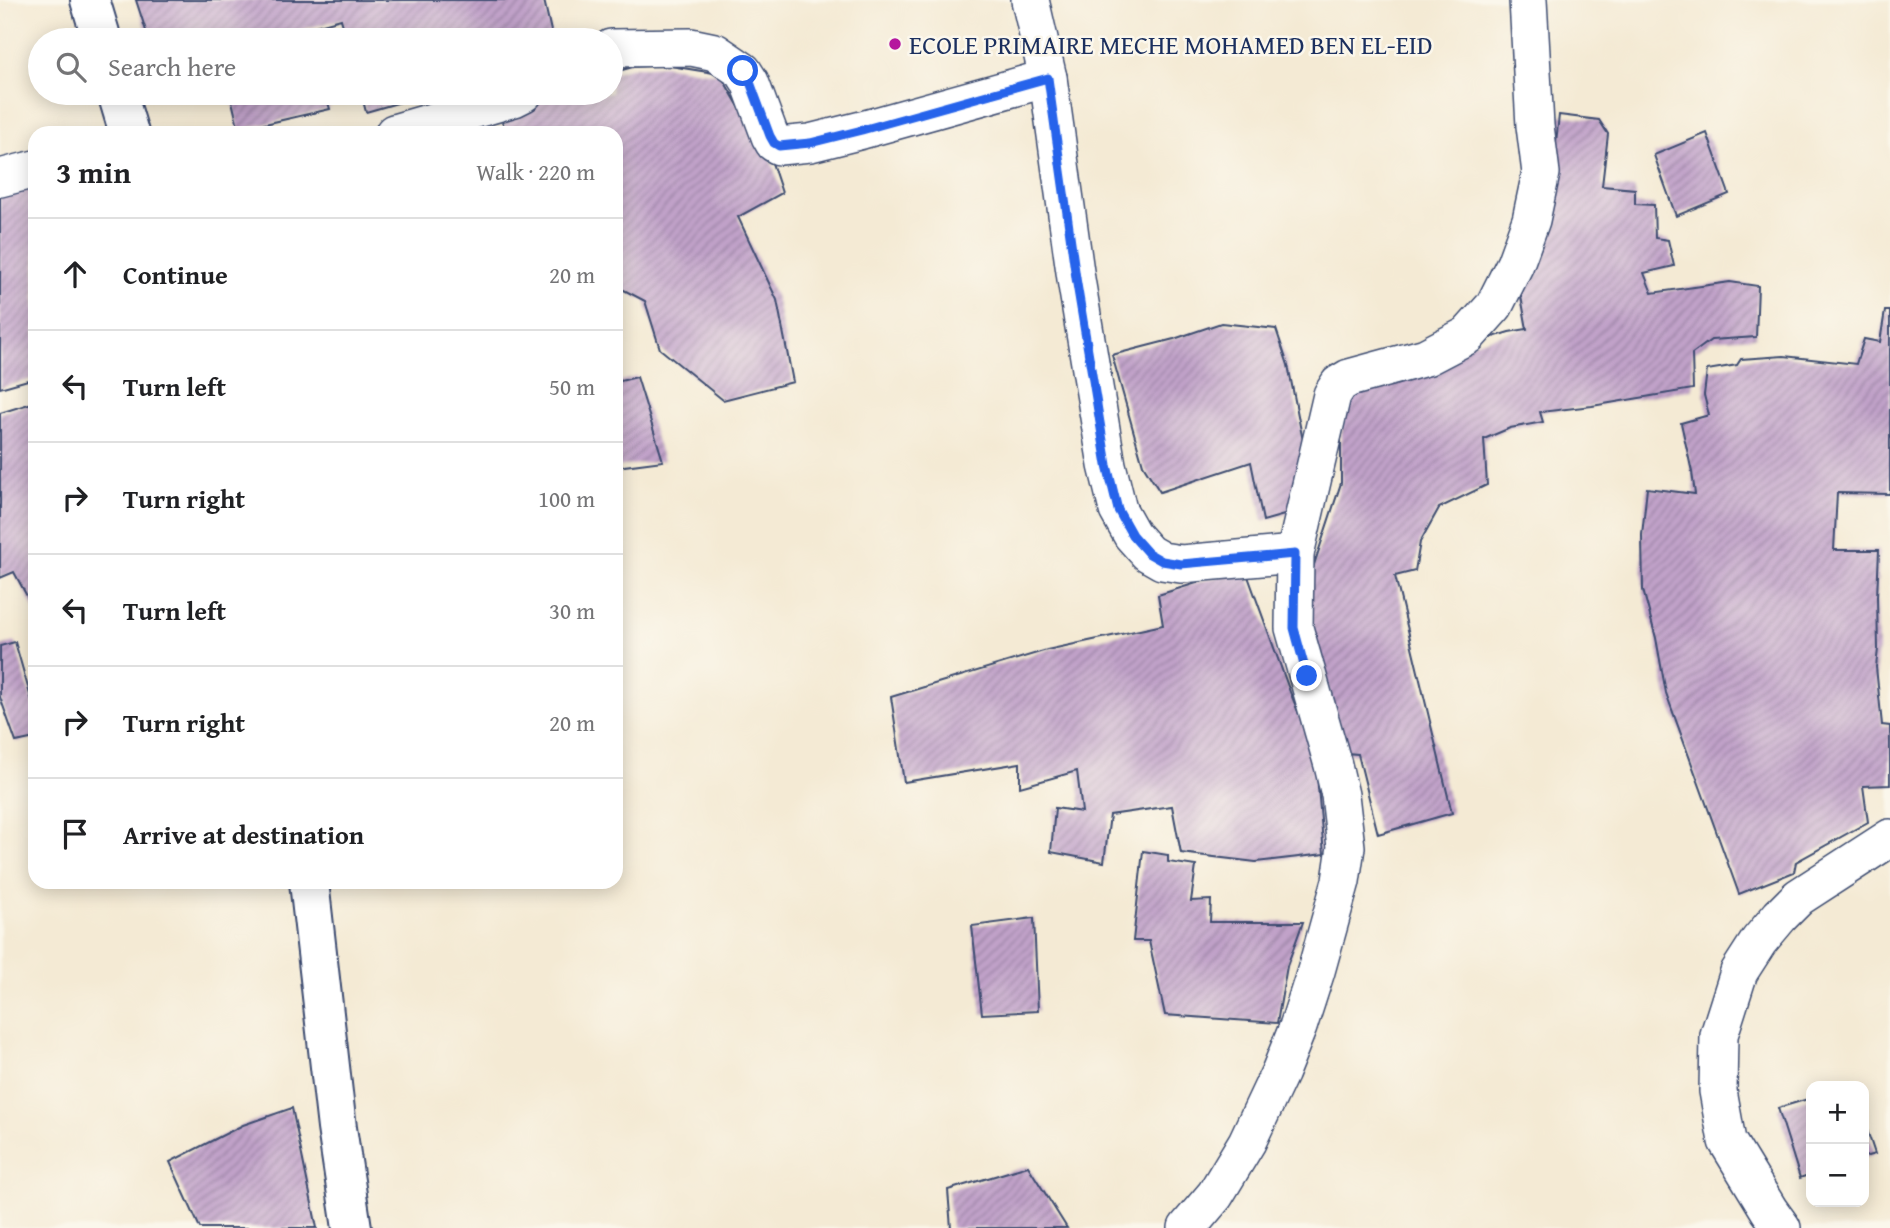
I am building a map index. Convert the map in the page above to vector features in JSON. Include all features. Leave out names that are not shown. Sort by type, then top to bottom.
[{"type":"main road","points":[[90,0],[98,28]]},
{"type":"main road","points":[[121,105],[128,126]]},
{"type":"main road","points":[[310,889],[337,1128],[352,1228]]},
{"type":"street","points":[[1030,0],[1048,78],[1076,278],[1107,465],[1118,510],[1132,535],[1148,553],[1162,561],[1181,564],[1295,554]]},
{"type":"street","points":[[1187,1228],[1215,1195],[1247,1142],[1280,1072],[1316,971],[1341,881],[1346,847],[1340,795],[1294,628],[1295,554],[1332,395],[1339,384],[1349,378],[1426,357],[1468,335],[1494,306],[1515,264],[1531,220],[1541,173],[1535,126],[1528,0]]},
{"type":"street","points":[[623,48],[691,47],[715,52],[743,71],[750,82],[770,136],[779,146],[810,143],[862,130],[1048,78]]},
{"type":"street","points":[[418,126],[491,105]]},
{"type":"street","points":[[0,178],[28,171]]},
{"type":"street","points":[[1782,1228],[1727,1141],[1718,1091],[1719,1035],[1739,972],[1759,941],[1780,916],[1799,897],[1890,838]]},
{"type":"building","points":[[136,0],[544,0],[550,28],[344,28],[341,19],[308,28],[145,28]]},
{"type":"building","points":[[664,65],[720,74],[756,136],[765,142],[782,193],[738,217],[777,300],[793,382],[723,400],[660,349],[645,301],[623,290],[623,126],[504,126],[501,117],[526,105],[623,105],[623,70]]},
{"type":"building","points":[[233,105],[329,105],[330,109],[256,126],[238,126]]},
{"type":"building","points":[[364,105],[390,105],[366,112]]},
{"type":"building","points":[[1559,115],[1599,120],[1608,134],[1602,186],[1635,189],[1635,204],[1654,205],[1655,238],[1668,240],[1674,266],[1644,273],[1652,293],[1730,282],[1758,286],[1756,337],[1711,340],[1692,354],[1693,389],[1540,412],[1543,422],[1510,428],[1484,439],[1487,485],[1439,508],[1420,542],[1415,571],[1395,576],[1452,813],[1378,834],[1358,754],[1346,753],[1313,633],[1310,577],[1341,483],[1341,439],[1347,390],[1399,366],[1509,332],[1527,329],[1516,269],[1547,226]]},
{"type":"building","points":[[1707,133],[1729,194],[1676,216],[1654,155]]},
{"type":"building","points":[[28,179],[28,380],[0,388],[0,185]]},
{"type":"building","points":[[1885,311],[1890,311],[1890,494],[1837,493],[1834,550],[1879,550],[1876,667],[1882,725],[1890,726],[1890,785],[1863,786],[1868,822],[1796,862],[1794,872],[1739,894],[1666,693],[1656,638],[1643,590],[1642,535],[1647,488],[1695,494],[1681,423],[1709,415],[1704,395],[1707,370],[1737,365],[1741,359],[1784,356],[1856,364],[1864,339],[1880,342]]},
{"type":"building","points":[[1221,323],[1276,329],[1288,365],[1302,436],[1309,457],[1302,510],[1263,521],[1251,462],[1160,492],[1143,465],[1112,355],[1174,339]]},
{"type":"building","points":[[637,377],[663,461],[623,466],[623,380]]},
{"type":"building","points":[[28,404],[28,598],[14,572],[0,578],[0,413]]},
{"type":"building","points":[[1245,568],[1315,754],[1324,854],[1256,862],[1181,853],[1172,806],[1110,815],[1104,862],[1051,852],[1055,808],[1082,812],[1077,771],[1020,787],[1020,763],[904,782],[891,697],[1047,650],[1163,625],[1158,595]]},
{"type":"building","points":[[15,642],[28,688],[28,739],[16,742],[0,697],[0,646]]},
{"type":"building","points":[[1143,851],[1168,855],[1168,862],[1196,866],[1191,901],[1211,900],[1210,922],[1303,922],[1287,966],[1277,1023],[1165,1015],[1149,941],[1133,941]]},
{"type":"building","points":[[1034,918],[1038,1011],[982,1014],[972,926]]},
{"type":"building","points":[[1806,1100],[1806,1176],[1800,1178],[1778,1108]]},
{"type":"building","points":[[292,1108],[317,1228],[200,1228],[170,1162],[243,1125]]},
{"type":"building","points":[[1869,1136],[1875,1154],[1869,1156]]},
{"type":"building","points":[[1028,1166],[1067,1228],[951,1228],[948,1190]]},
{"type":"place","name":"ECOLE PRIMAIRE MECHE MOHAMED BEN EL-EID","points":[[895,44]]},
{"type":"route","points":[[743,71],[750,82],[770,136],[779,146],[810,143],[862,130],[1048,78],[1076,278],[1107,465],[1118,510],[1132,535],[1148,553],[1162,561],[1181,564],[1295,554],[1294,628],[1307,676]]}]
